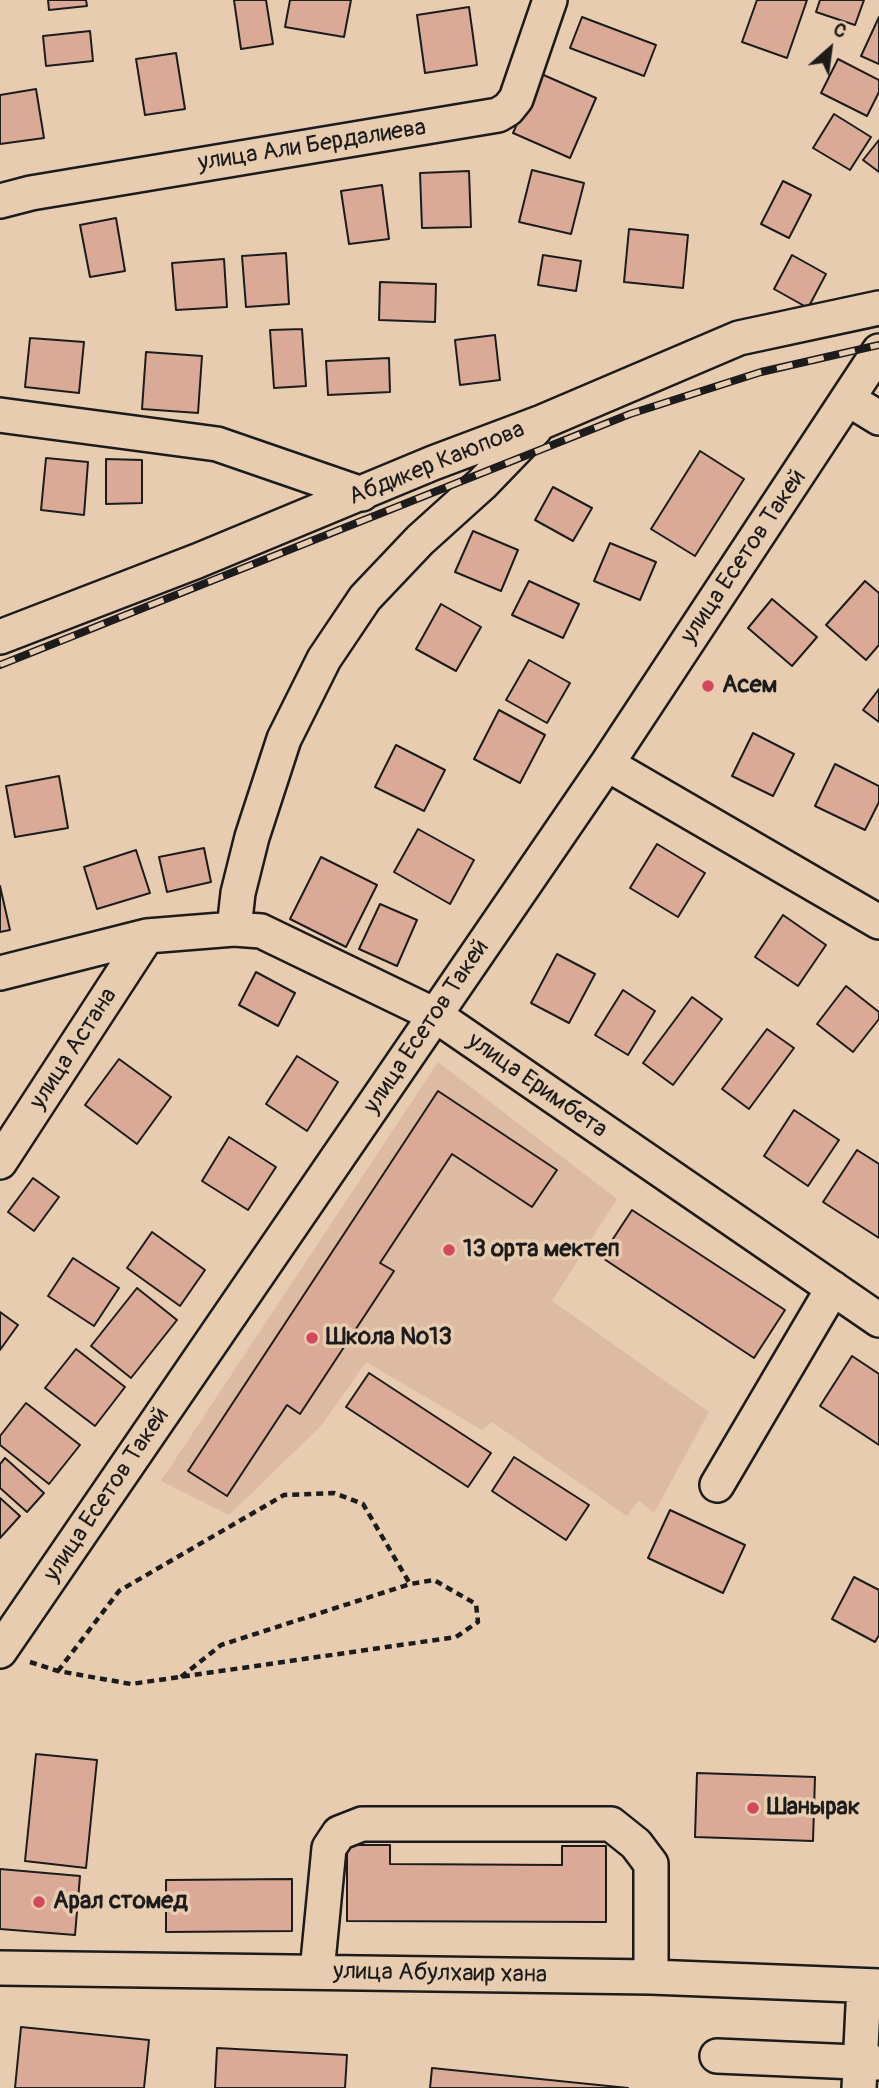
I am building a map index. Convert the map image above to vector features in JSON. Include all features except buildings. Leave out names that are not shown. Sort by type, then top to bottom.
[{"type":"street","name":"улица Али Бердалиева","points":[[0,201],[31,193],[498,115],[508,109],[516,99],[550,0]]},
{"type":"street","name":"Абдикер Каюпова","points":[[0,637],[542,422],[739,338],[879,308]]},
{"type":"street","name":"улица Есетов Такей","points":[[14,1656],[435,1015],[607,764],[879,351]]},
{"type":"street","points":[[848,399],[879,418]]},
{"type":"street","points":[[0,415],[217,444],[362,494]]},
{"type":"street","points":[[234,929],[238,893],[249,848],[284,739],[324,659],[366,598],[420,540],[482,484],[542,422]]},
{"type":"street","points":[[607,764],[879,922]]},
{"type":"street","name":"улица Еримбета","points":[[0,973],[147,936],[234,929],[261,932],[435,1015],[879,1320]]},
{"type":"street","name":"улица Астана","points":[[0,1162],[147,936]]},
{"type":"street","points":[[718,1485],[833,1288]]},
{"type":"street","points":[[317,1972],[329,1848],[339,1833],[362,1824],[611,1824],[636,1844],[651,1864],[651,1978]]},
{"type":"street","name":"улица Абулхаир хана","points":[[0,1968],[651,1978],[872,1986]]},
{"type":"street","points":[[717,2056],[867,2071],[872,1986]]},
{"type":"path","points":[[58,1671],[119,1591],[284,1495],[334,1493],[363,1504],[410,1584]]},
{"type":"path","points":[[14,1656],[58,1671],[131,1684],[180,1677],[456,1637],[478,1622],[476,1604],[434,1580],[410,1584],[222,1646],[180,1677]]},
{"type":"shaded area","name":"13 орта мектеп","points":[[438,1062],[617,1199],[552,1301],[709,1412],[654,1513],[639,1500],[627,1516],[492,1422],[482,1430],[366,1362],[321,1426],[229,1515],[161,1481]]},
{"type":"railway","points":[[0,665],[630,414],[761,372],[879,345]]},
{"type":"place","name":"Асем","points":[[708,686]]},
{"type":"place","name":"13 орта мектеп","points":[[449,1250]]},
{"type":"place","name":"Школа №13","points":[[312,1338]]},
{"type":"place","name":"Шанырак","points":[[753,1808]]},
{"type":"place","name":"Арал стомед","points":[[39,1902]]}]
